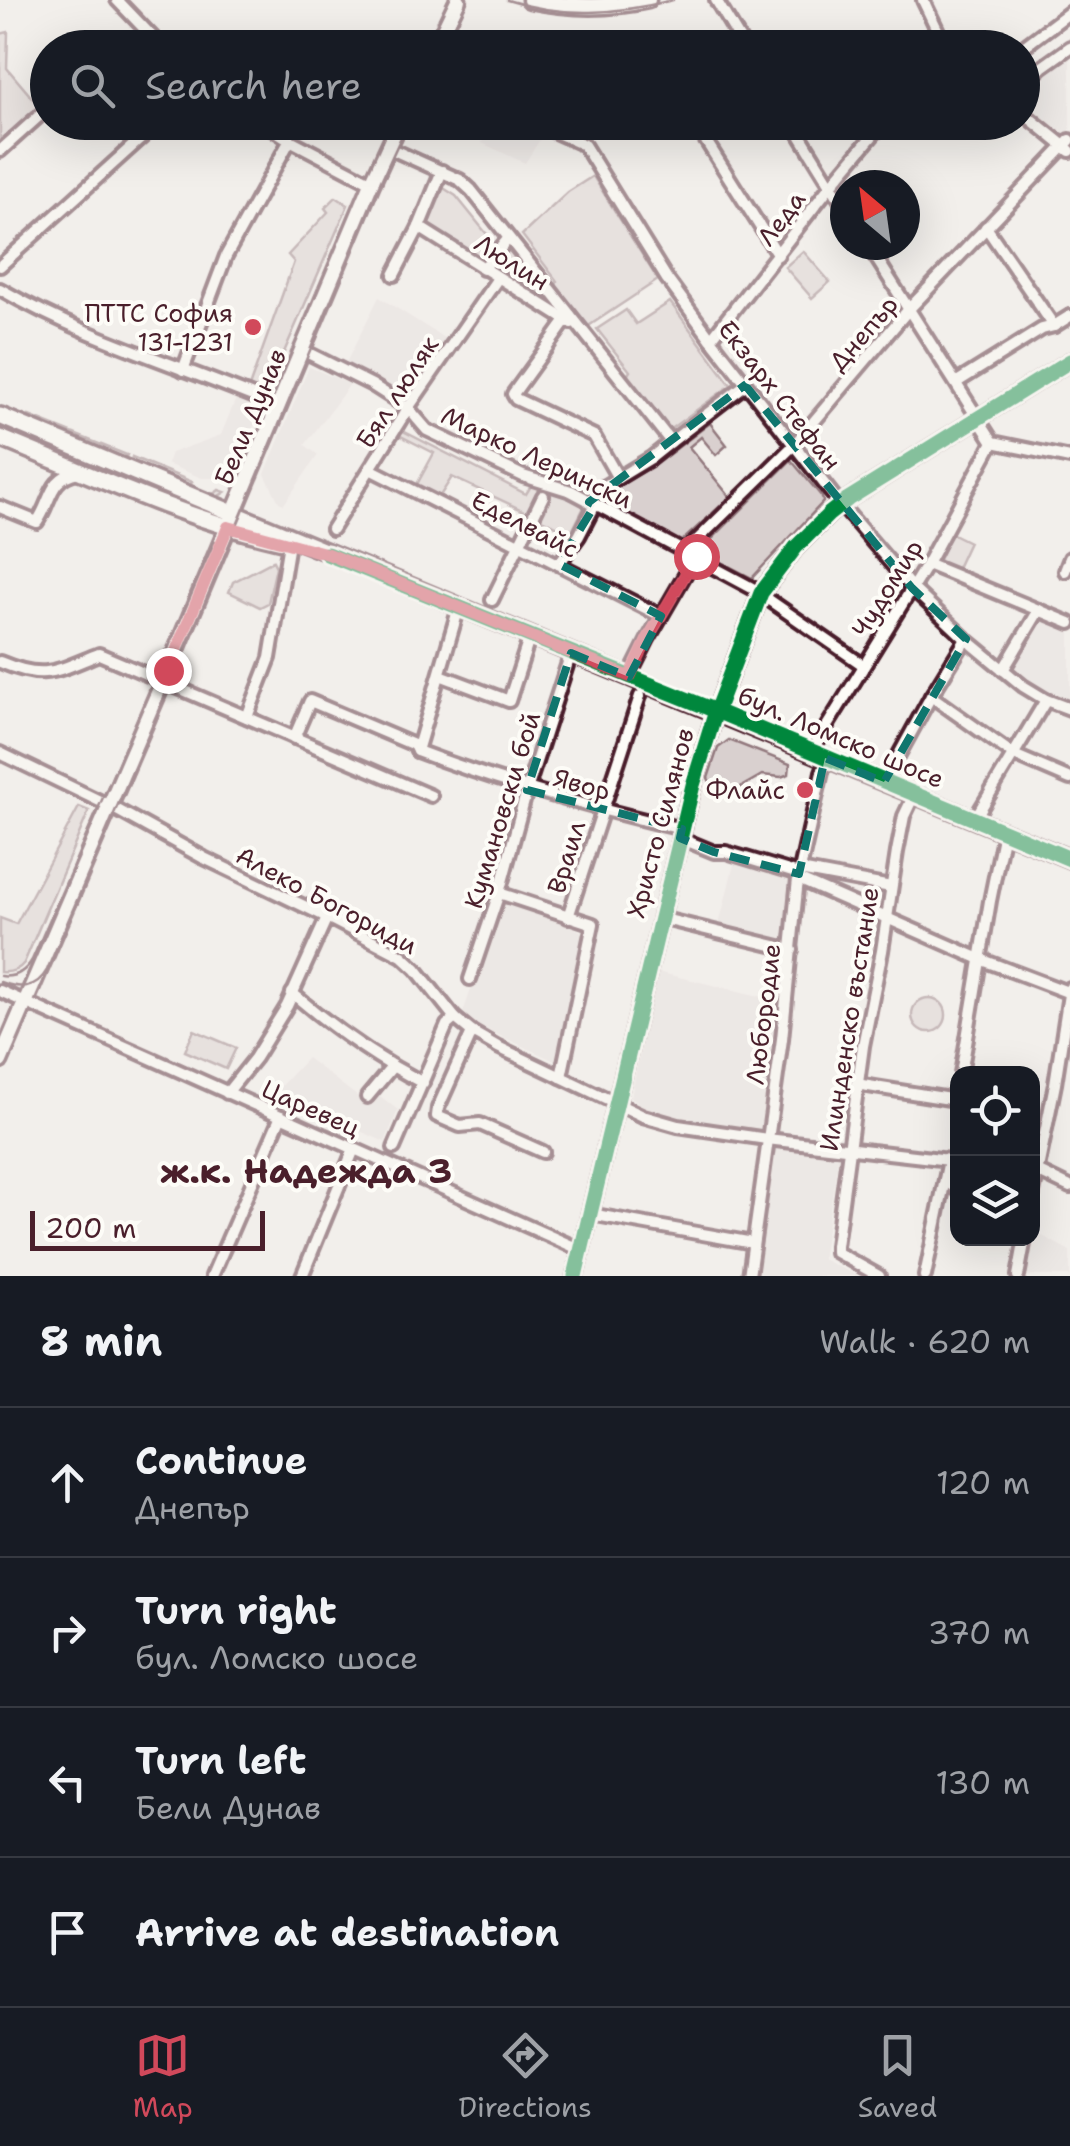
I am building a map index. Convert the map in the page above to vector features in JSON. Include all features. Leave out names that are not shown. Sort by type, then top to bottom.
[{"type":"main road","name":"бул. Ломско шосе","points":[[0,416],[231,520],[328,554]]},
{"type":"main road","name":"бул. Ломско шосе","points":[[0,438],[85,472],[328,554],[1070,859]]},
{"type":"street","points":[[118,0],[146,30]]},
{"type":"street","points":[[530,0],[586,7],[648,0]]},
{"type":"street","points":[[716,0],[735,30]]},
{"type":"street","points":[[923,0],[937,30]]},
{"type":"street","points":[[443,30],[456,1]]},
{"type":"street","points":[[1040,34],[1070,12]]},
{"type":"street","points":[[1040,69],[1070,47]]},
{"type":"street","points":[[0,151],[30,124]]},
{"type":"street","points":[[1040,125],[1068,146]]},
{"type":"street","points":[[0,266],[140,140]]},
{"type":"street","points":[[183,370],[226,256],[290,140],[372,183]]},
{"type":"street","name":"Бели Дунав","points":[[0,1061],[392,140]]},
{"type":"street","name":"Екзарх Стефан","points":[[573,140],[584,145],[667,279],[745,385],[912,588],[1003,670],[1046,700],[1070,708]]},
{"type":"street","points":[[705,140],[778,255]]},
{"type":"street","points":[[803,140],[830,183]]},
{"type":"street","name":"Леда","points":[[844,170],[869,140]]},
{"type":"street","name":"Днепър","points":[[630,677],[691,554],[794,445],[909,309],[1068,146]]},
{"type":"street","points":[[389,148],[460,180],[471,190],[671,442]]},
{"type":"street","points":[[394,276],[442,172]]},
{"type":"street","name":"Леда","points":[[711,339],[830,186]]},
{"type":"street","name":"Люлин","points":[[419,227],[568,317]]},
{"type":"street","points":[[986,227],[1054,326]]},
{"type":"street","points":[[483,269],[508,239]]},
{"type":"street","points":[[878,260],[993,442],[1070,458]]},
{"type":"street","name":"Бял люляк","points":[[332,529],[408,408],[498,278]]},
{"type":"street","points":[[0,288],[32,307],[279,406]]},
{"type":"street","points":[[957,382],[1070,316]]},
{"type":"street","points":[[568,317],[514,390],[516,399],[594,436],[618,478]]},
{"type":"street","name":"Марко Лерински","points":[[302,350],[408,408],[427,430],[523,476],[571,491],[761,592],[863,665]]},
{"type":"street","name":"Христо Силянов","points":[[575,1276],[693,785],[761,592],[796,548],[840,504],[1068,364]]},
{"type":"street","points":[[559,564],[579,536],[593,494],[651,458],[745,385]]},
{"type":"street","name":"Чудомир","points":[[819,756],[863,665],[927,564],[993,442]]},
{"type":"street","name":"Еделвайс","points":[[370,469],[661,616]]},
{"type":"street","points":[[0,507],[36,522],[58,480],[85,472]]},
{"type":"street","points":[[492,600],[543,496]]},
{"type":"street","points":[[246,717],[270,658],[289,543]]},
{"type":"street","points":[[1065,571],[1070,558]]},
{"type":"street","points":[[927,564],[1070,623]]},
{"type":"street","points":[[418,751],[459,607]]},
{"type":"street","points":[[1003,670],[1039,610]]},
{"type":"street","points":[[440,676],[508,701],[530,636]]},
{"type":"street","points":[[884,782],[966,639]]},
{"type":"street","name":"Кумановски бой","points":[[470,979],[571,652]]},
{"type":"street","points":[[0,662],[44,674],[99,654],[431,796]]},
{"type":"street","name":"Враил","points":[[568,917],[640,696]]},
{"type":"street","points":[[931,696],[1014,755],[1070,778]]},
{"type":"street","points":[[974,820],[1046,700]]},
{"type":"street","name":"Явор","points":[[294,738],[310,702],[418,751],[527,790],[681,834],[714,852],[726,852],[799,875]]},
{"type":"street","name":"Алеко Богориди","points":[[0,753],[410,962],[451,1021],[616,1105],[659,1122],[950,1160]]},
{"type":"street","name":"Любородие","points":[[748,1276],[799,875],[822,772],[819,756]]},
{"type":"street","name":"Илинденско въстание","points":[[879,1276],[836,1252],[856,1084],[904,816],[914,795]]},
{"type":"street","points":[[962,1066],[1004,832]]},
{"type":"street","points":[[799,875],[892,887]]},
{"type":"street","points":[[799,875],[887,920],[980,959],[1070,990],[1038,1156]]},
{"type":"street","points":[[499,893],[593,924],[561,1077]]},
{"type":"street","points":[[228,1092],[288,1006],[328,917]]},
{"type":"street","points":[[660,918],[792,950]]},
{"type":"street","name":"Царевец","points":[[0,991],[581,1250]]},
{"type":"street","points":[[292,993],[333,1028],[422,1083]]},
{"type":"street","points":[[394,1148],[451,1021]]},
{"type":"street","points":[[472,1032],[437,1116],[460,1126],[480,1124],[544,1152]]},
{"type":"street","points":[[367,1097],[392,1067]]},
{"type":"street","points":[[856,1084],[950,1096]]},
{"type":"street","points":[[212,1276],[281,1116]]},
{"type":"street","points":[[302,1276],[354,1149]]},
{"type":"street","points":[[926,1276],[950,1168]]},
{"type":"street","points":[[1040,1172],[1070,1187]]},
{"type":"street","points":[[945,1180],[950,1184]]},
{"type":"street","points":[[590,1214],[753,1243]]},
{"type":"street","points":[[1018,1276],[1024,1246]]},
{"type":"highlighted area","points":[[745,385],[912,588],[966,639],[884,782],[825,758],[799,874],[714,852],[680,838],[682,829],[527,790],[571,653],[629,677],[661,616],[559,564],[595,505],[589,502]]},
{"type":"shaded area","points":[[8,32],[7,68],[30,95],[30,114],[0,141],[0,34]]},
{"type":"shaded area","points":[[1070,52],[1070,133],[1065,139],[1040,118],[1040,76]]},
{"type":"shaded area","points":[[483,140],[540,140],[525,163],[482,143]]},
{"type":"shaded area","points":[[593,176],[658,280],[587,327],[522,235],[568,192]]},
{"type":"shaded area","points":[[442,187],[456,196],[490,238],[478,259],[425,224]]},
{"type":"shaded area","points":[[336,197],[348,205],[265,396],[248,390],[294,262],[288,255],[328,212],[325,208]]},
{"type":"shaded area","points":[[508,246],[543,293],[534,293],[496,265]]},
{"type":"shaded area","points":[[803,251],[830,282],[812,298],[785,267]]},
{"type":"shaded area","points":[[379,297],[452,343],[409,402],[345,365]]},
{"type":"shaded area","points":[[670,302],[731,385],[669,430],[597,329],[626,310],[636,324]]},
{"type":"shaded area","points":[[309,367],[350,384],[305,445],[318,455],[284,504],[279,502],[265,474]]},
{"type":"shaded area","points":[[237,396],[265,404],[227,478],[202,478],[167,464],[171,453],[221,435]]},
{"type":"shaded area","points":[[29,416],[127,455],[122,463],[26,421]]},
{"type":"shaded area","points":[[404,419],[408,421],[403,431],[526,494],[532,484],[585,505],[571,533],[452,477],[438,499],[415,488],[434,453],[395,433]]},
{"type":"shaded area","points":[[710,423],[727,445],[716,455],[701,437],[689,447],[730,497],[681,542],[600,501],[600,497],[655,465]]},
{"type":"shaded area","points":[[0,425],[211,510],[213,514],[0,432]]},
{"type":"shaded area","points":[[132,457],[192,482],[190,486],[205,494],[225,492],[214,499],[137,469],[139,465],[131,461]]},
{"type":"shaded area","points":[[791,460],[823,502],[752,578],[700,551]]},
{"type":"shaded area","points":[[951,533],[969,542],[956,570],[938,562]]},
{"type":"shaded area","points":[[273,561],[276,567],[268,603],[260,607],[229,592],[233,582]]},
{"type":"shaded area","points":[[1041,614],[1070,627],[1070,702],[1036,688],[1009,669]]},
{"type":"shaded area","points":[[729,740],[790,764],[789,774],[762,775],[732,792],[711,784],[708,778],[718,748]]},
{"type":"shaded area","points":[[79,807],[89,811],[24,963],[14,971],[0,972],[0,918],[16,924]]},
{"type":"shaded area","points":[[735,860],[792,876],[783,944],[718,929]]},
{"type":"shaded area","points":[[502,898],[583,932],[557,1062],[479,1026],[463,1013]]},
{"type":"shaded area","points":[[657,972],[776,1000],[760,1131],[673,1118],[631,1097]]},
{"type":"shaded area","points":[[929,998],[941,1003],[946,1015],[941,1027],[929,1032],[917,1027],[912,1015],[917,1003]]},
{"type":"shaded area","points":[[194,1030],[236,1048],[226,1069],[185,1051]]},
{"type":"shaded area","points":[[307,1058],[366,1103],[376,1093],[398,1110],[385,1142],[274,1093]]},
{"type":"shaded area","points":[[770,1144],[839,1153],[822,1259],[858,1276],[753,1276]]},
{"type":"shaded area","points":[[1040,1235],[1070,1251],[1070,1276],[1024,1276],[1030,1246],[1040,1246]]},
{"type":"tram line","points":[[452,30],[468,0]]},
{"type":"tram line","points":[[507,0],[569,12],[631,8],[673,0]]},
{"type":"tram line","points":[[0,982],[26,986],[38,981],[47,970],[400,140]]},
{"type":"tram line","points":[[0,976],[19,973],[32,960],[215,541]]},
{"type":"cycle path","points":[[575,1276],[693,785],[716,711],[761,593],[796,547],[848,499],[1070,361]]},
{"type":"cycle path","points":[[327,554],[1070,859]]},
{"type":"place","name":"ПТТС София 131-1231","points":[[253,327]]},
{"type":"place","name":"Флайс","points":[[805,790]]},
{"type":"district","name":"ж.к. Надежда 3","points":[[306,1170]]},
{"type":"route","points":[[168,670],[228,527],[328,554],[630,677],[696,556]]}]
